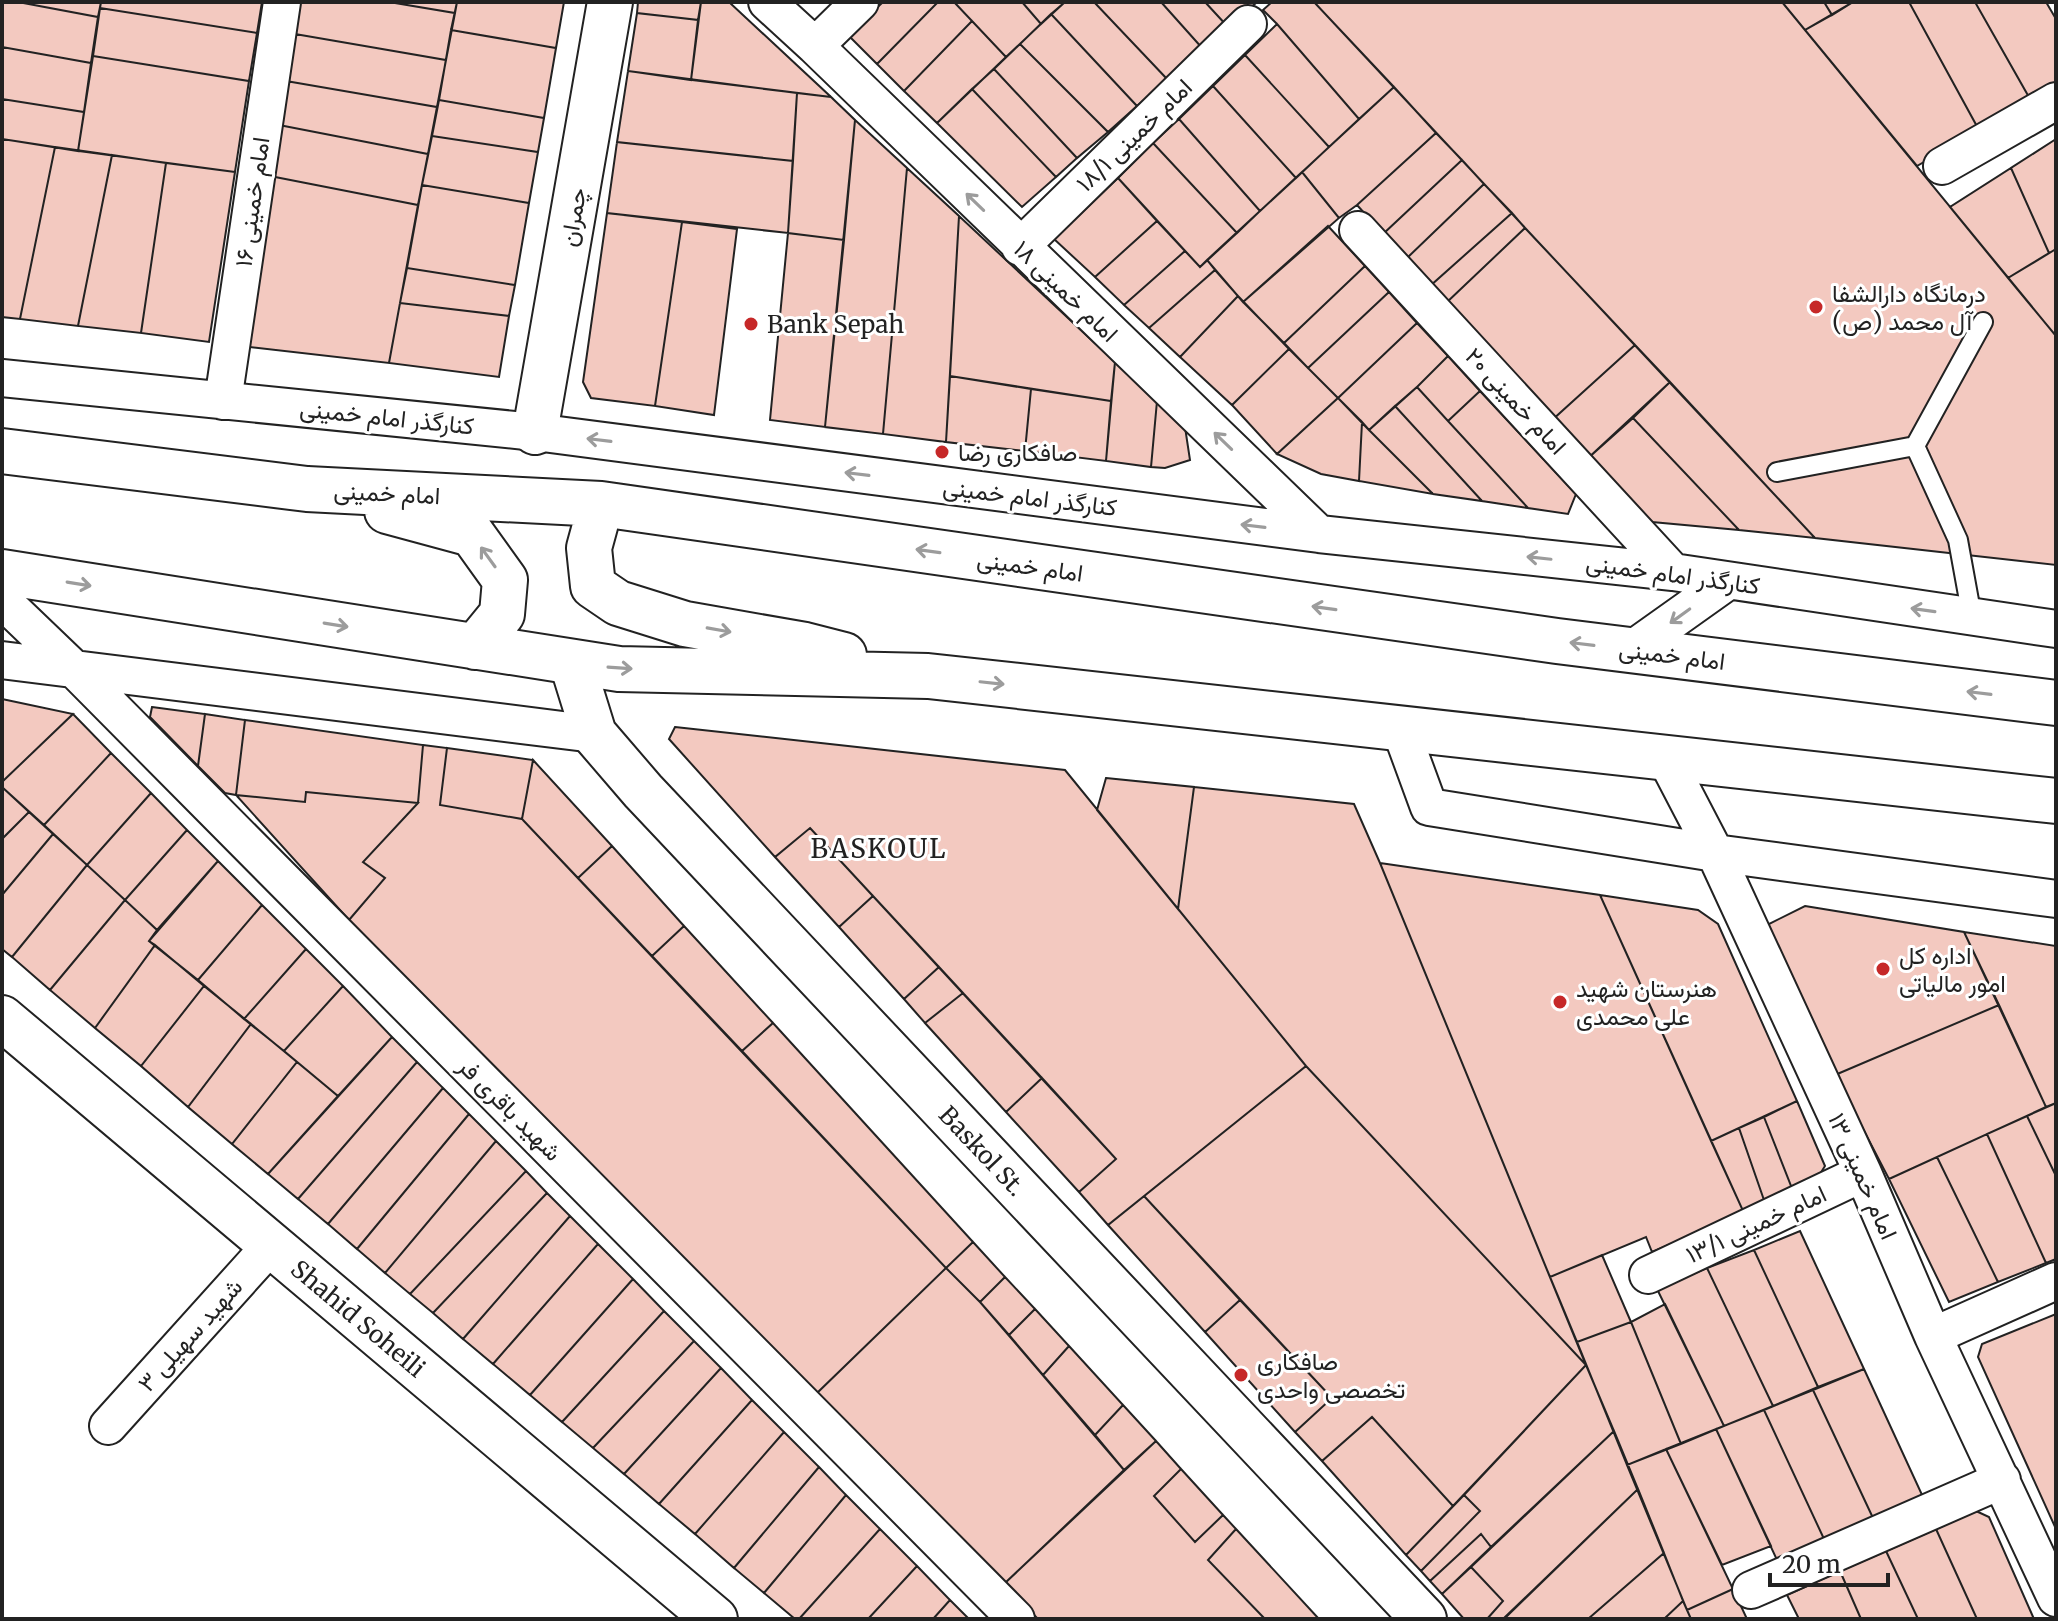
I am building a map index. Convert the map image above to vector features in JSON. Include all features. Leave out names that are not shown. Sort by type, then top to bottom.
[{"type":"main road","name":"چمران","points":[[535,432],[610,2]]},
{"type":"main road","name":"امام خمینی","points":[[2,451],[307,489],[601,504],[1631,650],[2056,703]]},
{"type":"main road","points":[[307,489],[472,534],[505,580],[502,614],[475,647]]},
{"type":"main road","points":[[601,504],[589,548],[593,586],[618,603],[685,624],[805,645],[928,676]]},
{"type":"main road","points":[[2,572],[619,669],[928,676],[2056,801]]},
{"type":"main road","name":"Baskol St.","points":[[572,663],[594,734],[643,791],[1424,1619]]},
{"type":"main road","name":"Shahid Soheili","points":[[4,1024],[272,1244],[715,1619]]},
{"type":"street","name":"امام خمینی ۱۶","points":[[223,401],[282,2]]},
{"type":"street","name":"امام خمینی ۱۸","points":[[767,2],[1319,534]]},
{"type":"street","points":[[815,46],[860,2]]},
{"type":"street","name":"امام خمینی ۱۸/۱","points":[[1020,247],[1248,24]]},
{"type":"street","points":[[1942,166],[2056,101]]},
{"type":"street","name":"امام خمینی ۲۰","points":[[1358,230],[1673,572]]},
{"type":"street","name":"کنارگذر امام خمینی","points":[[2,378],[535,432],[1319,534],[1673,572],[2056,629]]},
{"type":"street","points":[[1631,650],[1728,581]]},
{"type":"street","name":"شهید باقری فر","points":[[2,600],[1016,1619]]},
{"type":"street","points":[[2,660],[594,734]]},
{"type":"street","points":[[1400,728],[1429,807],[1715,853],[2056,899]]},
{"type":"street","name":"امام خمینی ۱۳","points":[[1665,757],[1715,853],[1863,1173],[1933,1336],[2056,1598]]},
{"type":"street","name":"امام خمینی ۱۳/۱","points":[[1648,1275],[1863,1173]]},
{"type":"street","name":"شهید سهیلی ۳","points":[[108,1426],[272,1244]]},
{"type":"street","points":[[1933,1336],[2056,1281]]},
{"type":"street","points":[[1751,1590],[2002,1480]]},
{"type":"lane","points":[[1915,446],[1983,322]]},
{"type":"lane","points":[[1777,472],[1915,446]]},
{"type":"lane","points":[[1915,446],[1958,540],[1972,617]]},
{"type":"building","points":[[2,2],[18,2],[98,17],[91,63],[2,47]]},
{"type":"building","points":[[18,2],[101,2],[98,17]]},
{"type":"building","points":[[101,2],[262,2],[257,33],[100,8]]},
{"type":"building","points":[[300,2],[389,2],[455,13],[446,60],[295,34]]},
{"type":"building","points":[[389,2],[457,2],[455,13]]},
{"type":"building","points":[[457,2],[564,2],[556,48],[451,30]]},
{"type":"building","points":[[638,2],[701,2],[698,20],[637,13]]},
{"type":"building","points":[[701,2],[729,2],[831,97],[691,80]]},
{"type":"building","points":[[883,2],[938,2],[877,64],[848,35]]},
{"type":"building","points":[[938,2],[954,2],[972,21],[904,91],[877,64]]},
{"type":"building","points":[[954,2],[1022,2],[1041,24],[1006,57]]},
{"type":"building","points":[[1022,2],[1065,2],[1041,24]]},
{"type":"building","points":[[1065,2],[1094,2],[1168,80],[1137,106],[1051,14]]},
{"type":"building","points":[[1094,2],[1161,2],[1203,49],[1168,80]]},
{"type":"building","points":[[1161,2],[1205,2],[1228,27],[1203,49]]},
{"type":"building","points":[[1205,2],[1255,2],[1256,3],[1228,27]]},
{"type":"building","points":[[1272,2],[1314,2],[1394,87],[1359,119],[1263,10]]},
{"type":"building","name":"درمانگاه دارالشفا آل محمد (ص)","points":[[1314,2],[1782,2],[2056,336],[2056,565],[1815,538]]},
{"type":"building","points":[[1782,2],[1824,2],[1832,15],[1805,30]]},
{"type":"building","points":[[1824,2],[1853,2],[1832,15]]},
{"type":"building","points":[[1853,2],[1909,2],[1979,130],[1917,166],[1805,30]]},
{"type":"building","points":[[1909,2],[1975,2],[2030,99],[1979,130]]},
{"type":"building","points":[[1975,2],[2046,2],[2056,19],[2056,84],[2030,99]]},
{"type":"building","points":[[100,8],[257,33],[249,81],[93,56]]},
{"type":"building","points":[[637,13],[698,20],[691,80],[628,71]]},
{"type":"building","points":[[1051,14],[1137,106],[1108,132],[1020,44]]},
{"type":"building","points":[[972,21],[1006,57],[937,123],[904,91]]},
{"type":"building","points":[[1277,24],[1359,119],[1329,147],[1245,55]]},
{"type":"building","points":[[451,30],[556,48],[544,118],[439,100]]},
{"type":"building","points":[[295,34],[446,60],[437,107],[286,81]]},
{"type":"building","points":[[1020,44],[1108,132],[1077,158],[994,69]]},
{"type":"building","points":[[2,47],[91,63],[84,112],[2,99]]},
{"type":"building","points":[[1245,55],[1329,147],[1296,178],[1213,86]]},
{"type":"building","points":[[93,56],[249,81],[235,172],[78,151]]},
{"type":"building","points":[[994,69],[1077,158],[1056,177],[972,89]]},
{"type":"building","points":[[628,71],[797,93],[793,161],[617,142]]},
{"type":"building","points":[[286,81],[437,107],[428,154],[279,125]]},
{"type":"building","points":[[1213,86],[1296,178],[1260,211],[1179,119]]},
{"type":"building","points":[[1394,87],[1436,133],[1339,218],[1302,172]]},
{"type":"building","points":[[972,89],[1056,177],[1022,207],[937,123]]},
{"type":"building","points":[[797,93],[831,97],[855,120],[844,240],[788,233]]},
{"type":"building","points":[[2,99],[84,112],[78,151],[2,139]]},
{"type":"building","points":[[439,100],[544,118],[538,152],[432,136]]},
{"type":"building","points":[[1179,119],[1260,211],[1237,233],[1153,143]]},
{"type":"building","points":[[855,120],[907,168],[883,434],[825,427]]},
{"type":"building","points":[[279,125],[428,154],[418,205],[270,176]]},
{"type":"building","points":[[1436,133],[1462,160],[1383,234],[1357,205]]},
{"type":"building","points":[[432,136],[538,152],[529,203],[422,185]]},
{"type":"building","points":[[2,139],[55,147],[20,319],[2,317]]},
{"type":"building","points":[[2056,139],[2056,249],[2049,253],[2011,168]]},
{"type":"building","points":[[617,142],[793,161],[788,233],[607,213]]},
{"type":"building","points":[[1153,143],[1237,233],[1200,267],[1118,178]]},
{"type":"building","points":[[55,147],[112,155],[78,326],[20,319]]},
{"type":"building","points":[[112,155],[166,163],[141,333],[78,326]]},
{"type":"building","points":[[1462,160],[1484,184],[1406,259],[1383,234]]},
{"type":"building","points":[[166,163],[235,172],[209,342],[141,333]]},
{"type":"building","points":[[907,168],[959,216],[946,442],[883,434]]},
{"type":"building","points":[[2011,168],[2049,253],[2008,278],[1950,207]]},
{"type":"building","points":[[1302,172],[1339,218],[1243,302],[1207,260]]},
{"type":"building","points":[[270,176],[418,205],[389,363],[240,346]]},
{"type":"building","points":[[1118,178],[1157,221],[1095,277],[1054,239]]},
{"type":"building","points":[[1484,184],[1512,213],[1430,286],[1406,259]]},
{"type":"building","points":[[422,185],[529,203],[515,285],[407,268]]},
{"type":"building","points":[[607,213],[682,222],[655,406],[591,398],[583,382]]},
{"type":"building","points":[[1512,213],[1525,228],[1445,304],[1430,286]]},
{"type":"building","points":[[959,216],[1115,362],[1111,401],[950,376]]},
{"type":"building","points":[[1157,221],[1185,251],[1124,305],[1095,277]]},
{"type":"building","points":[[682,222],[737,229],[714,415],[655,406]]},
{"type":"building","points":[[1328,226],[1365,266],[1284,343],[1243,302]]},
{"type":"building","points":[[1525,228],[1635,345],[1551,421],[1445,304]]},
{"type":"building","points":[[788,233],[844,240],[825,427],[770,420]]},
{"type":"building","points":[[2056,249],[2056,336],[2008,278]]},
{"type":"building","points":[[1185,251],[1200,267],[1207,260],[1215,270],[1149,328],[1124,305]]},
{"type":"building","points":[[1365,266],[1389,292],[1308,368],[1284,343]]},
{"type":"building","points":[[407,268],[515,285],[509,316],[400,303]]},
{"type":"building","points":[[1215,270],[1238,296],[1180,357],[1149,328]]},
{"type":"building","points":[[1389,292],[1417,323],[1338,398],[1308,368]]},
{"type":"building","points":[[1238,296],[1289,349],[1232,405],[1180,357]]},
{"type":"building","points":[[400,303],[509,316],[499,377],[389,363]]},
{"type":"building","points":[[1417,323],[1448,356],[1369,430],[1338,398]]},
{"type":"building","points":[[1635,345],[1670,382],[1586,460],[1551,421]]},
{"type":"building","points":[[1289,349],[1338,398],[1277,454],[1232,405]]},
{"type":"building","points":[[1448,356],[1480,391],[1448,421],[1417,387]]},
{"type":"building","points":[[1115,362],[1157,401],[1151,467],[1106,461]]},
{"type":"building","points":[[950,376],[1031,389],[1025,451],[946,442]]},
{"type":"building","points":[[1670,382],[1815,538],[1739,530],[1633,418]]},
{"type":"building","points":[[1417,387],[1528,508],[1482,501],[1395,406]]},
{"type":"building","points":[[1031,389],[1111,401],[1106,461],[1025,451]]},
{"type":"building","points":[[1480,391],[1576,494],[1568,514],[1528,508],[1448,421]]},
{"type":"building","points":[[1338,398],[1362,422],[1359,481],[1321,474],[1277,454]]},
{"type":"building","points":[[1157,401],[1185,427],[1190,460],[1165,468],[1151,467]]},
{"type":"building","points":[[1395,406],[1482,501],[1433,494],[1369,430]]},
{"type":"building","points":[[1633,418],[1739,530],[1652,522],[1586,460]]},
{"type":"building","points":[[1362,422],[1369,430],[1433,494],[1359,481]]},
{"type":"building","points":[[2,699],[73,714],[2,782]]},
{"type":"building","points":[[152,707],[205,714],[198,766],[150,717]]},
{"type":"building","points":[[73,714],[111,753],[44,825],[2,787],[2,782]]},
{"type":"building","points":[[205,714],[245,720],[236,795],[225,793],[198,766]]},
{"type":"building","points":[[245,720],[423,745],[418,803],[306,792],[305,802],[236,795]]},
{"type":"building","points":[[675,727],[1065,770],[1306,1066],[1108,1225],[1079,1192],[1116,1159],[810,828],[775,857],[669,739]]},
{"type":"building","points":[[423,745],[447,748],[440,805],[522,819],[946,1268],[816,1394],[349,920],[385,878],[363,862],[418,803]]},
{"type":"building","points":[[447,748],[533,760],[522,819],[440,805]]},
{"type":"building","points":[[111,753],[151,793],[87,865],[44,825]]},
{"type":"building","points":[[533,760],[612,846],[578,878],[522,819]]},
{"type":"building","points":[[1106,778],[1194,787],[1178,909],[1097,810]]},
{"type":"building","points":[[2,787],[29,812],[2,839]]},
{"type":"building","points":[[1194,787],[1354,804],[1586,1365],[1306,1066],[1178,909]]},
{"type":"building","points":[[306,792],[418,803],[363,862],[385,878],[349,920],[236,795],[305,802]]},
{"type":"building","points":[[151,793],[187,830],[125,900],[87,865]]},
{"type":"building","points":[[29,812],[53,834],[2,895],[2,839]]},
{"type":"building","points":[[810,828],[873,896],[839,927],[775,857]]},
{"type":"building","points":[[187,830],[218,861],[157,930],[125,900]]},
{"type":"building","points":[[53,834],[87,865],[12,957],[2,949],[2,895]]},
{"type":"building","points":[[612,846],[684,926],[652,956],[578,878]]},
{"type":"building","points":[[218,861],[262,905],[198,980],[149,941]]},
{"type":"building","points":[[1380,863],[1600,895],[1744,1213],[1652,1252],[1646,1237],[1550,1277]]},
{"type":"building","points":[[87,865],[125,900],[50,990],[12,957]]},
{"type":"building","points":[[1600,895],[1698,910],[1718,924],[1797,1101],[1711,1141]]},
{"type":"building","points":[[873,896],[939,967],[904,999],[839,927]]},
{"type":"building","points":[[125,900],[157,930],[149,941],[155,945],[95,1028],[50,990]]},
{"type":"building","points":[[262,905],[306,949],[244,1019],[198,980]]},
{"type":"building","name":"اداره کل امور مالیاتی","points":[[1805,906],[1964,932],[1999,1005],[1835,1075],[1765,926]]},
{"type":"building","points":[[684,926],[773,1023],[742,1051],[652,956]]},
{"type":"building","points":[[1964,932],[2056,946],[2056,1103],[2046,1107]]},
{"type":"building","points":[[155,945],[204,986],[141,1066],[95,1028]]},
{"type":"building","points":[[306,949],[343,986],[284,1051],[244,1019]]},
{"type":"building","points":[[939,967],[963,993],[925,1023],[904,999]]},
{"type":"building","points":[[204,986],[251,1024],[188,1107],[141,1066]]},
{"type":"building","points":[[343,986],[392,1037],[338,1096],[284,1051]]},
{"type":"building","points":[[963,993],[1042,1078],[1006,1112],[925,1023]]},
{"type":"building","points":[[1999,1005],[2046,1107],[1889,1179],[1835,1075]]},
{"type":"building","points":[[773,1023],[973,1242],[946,1268],[742,1051]]},
{"type":"building","points":[[251,1024],[297,1062],[232,1144],[188,1107]]},
{"type":"building","points":[[392,1037],[417,1062],[298,1199],[268,1174]]},
{"type":"building","points":[[297,1062],[338,1096],[268,1174],[232,1144]]},
{"type":"building","points":[[417,1062],[443,1088],[328,1224],[298,1199]]},
{"type":"building","points":[[1306,1066],[1586,1365],[1453,1506],[1372,1417],[1322,1461],[1295,1432],[1332,1398],[1144,1196]]},
{"type":"building","points":[[1042,1078],[1116,1159],[1079,1192],[1006,1112]]},
{"type":"building","points":[[443,1088],[469,1114],[357,1249],[328,1224]]},
{"type":"building","points":[[1797,1101],[1825,1166],[1815,1182],[1793,1191],[1764,1117]]},
{"type":"building","points":[[2056,1103],[2056,1176],[2027,1116]]},
{"type":"building","points":[[469,1114],[496,1141],[385,1273],[357,1249]]},
{"type":"building","points":[[2027,1116],[2056,1176],[2056,1259],[2046,1263],[1987,1134]]},
{"type":"building","points":[[1764,1117],[1793,1191],[1765,1203],[1739,1128]]},
{"type":"building","points":[[1739,1128],[1765,1203],[1744,1213],[1711,1141]]},
{"type":"building","points":[[1987,1134],[2046,1263],[1998,1282],[1937,1157]]},
{"type":"building","points":[[496,1141],[526,1171],[410,1294],[385,1273]]},
{"type":"building","points":[[1937,1157],[1998,1282],[1949,1302],[1889,1179]]},
{"type":"building","points":[[526,1171],[547,1193],[433,1313],[410,1294]]},
{"type":"building","points":[[547,1193],[570,1216],[463,1339],[433,1313]]},
{"type":"building","points":[[1144,1196],[1240,1300],[1205,1332],[1108,1225]]},
{"type":"building","points":[[570,1216],[598,1244],[493,1364],[463,1339]]},
{"type":"building","points":[[1800,1231],[1864,1369],[1818,1387],[1754,1250]]},
{"type":"building","points":[[973,1242],[1005,1277],[980,1302],[946,1268]]},
{"type":"building","points":[[598,1244],[633,1279],[530,1395],[493,1364]]},
{"type":"building","points":[[1754,1250],[1818,1387],[1773,1406],[1707,1268]]},
{"type":"building","points":[[1602,1255],[1631,1322],[1577,1342],[1550,1277]]},
{"type":"building","points":[[946,1268],[980,1302],[1124,1470],[1004,1584],[816,1394]]},
{"type":"building","points":[[1707,1268],[1773,1406],[1724,1426],[1657,1289]]},
{"type":"building","points":[[1005,1277],[1035,1309],[1009,1335],[980,1302]]},
{"type":"building","points":[[633,1279],[664,1311],[562,1422],[530,1395]]},
{"type":"building","points":[[1240,1300],[1332,1398],[1295,1432],[1205,1332]]},
{"type":"building","points":[[1665,1304],[1724,1426],[1681,1444],[1631,1322]]},
{"type":"building","points":[[1035,1309],[1069,1346],[1043,1375],[1009,1335]]},
{"type":"building","points":[[664,1311],[694,1341],[593,1448],[562,1422]]},
{"type":"building","points":[[2056,1314],[2056,1529],[1978,1357],[1982,1344]]},
{"type":"building","points":[[1631,1322],[1681,1444],[1627,1465],[1577,1342]]},
{"type":"building","points":[[694,1341],[721,1368],[624,1474],[593,1448]]},
{"type":"building","points":[[1069,1346],[1123,1405],[1095,1435],[1043,1375]]},
{"type":"building","points":[[1586,1365],[1614,1431],[1491,1547],[1481,1534],[1430,1581],[1421,1571],[1480,1511],[1464,1495]]},
{"type":"building","points":[[721,1368],[752,1400],[659,1504],[624,1474]]},
{"type":"building","points":[[1864,1369],[1923,1497],[1873,1518],[1813,1390]]},
{"type":"building","points":[[1813,1390],[1873,1518],[1824,1539],[1764,1410]]},
{"type":"building","points":[[752,1400],[784,1432],[695,1534],[659,1504]]},
{"type":"building","points":[[1123,1405],[1156,1441],[1124,1470],[1095,1435]]},
{"type":"building","points":[[1764,1410],[1824,1539],[1777,1560],[1716,1429]]},
{"type":"building","points":[[1372,1417],[1453,1506],[1406,1555],[1322,1461]]},
{"type":"building","points":[[1716,1429],[1771,1546],[1722,1565],[1666,1449]]},
{"type":"building","points":[[1614,1431],[1638,1489],[1503,1619],[1487,1619],[1503,1601],[1471,1567]]},
{"type":"building","points":[[784,1432],[819,1467],[734,1568],[695,1534]]},
{"type":"building","points":[[1156,1441],[1181,1469],[1154,1496],[1195,1542],[1223,1515],[1236,1529],[1208,1560],[1265,1619],[1038,1619],[1004,1584]]},
{"type":"building","points":[[1666,1449],[1733,1589],[1687,1610],[1627,1465]]},
{"type":"building","points":[[819,1467],[846,1495],[764,1593],[734,1568]]},
{"type":"building","points":[[1181,1469],[1223,1515],[1195,1542],[1154,1496]]},
{"type":"building","points":[[1638,1489],[1664,1553],[1588,1619],[1504,1619]]},
{"type":"building","points":[[846,1495],[880,1529],[799,1619],[795,1619],[764,1593]]},
{"type":"building","points":[[1464,1495],[1480,1511],[1421,1571],[1406,1555]]},
{"type":"building","points":[[1976,1511],[1989,1517],[2034,1619],[1977,1619],[1936,1529]]},
{"type":"building","points":[[880,1529],[917,1566],[868,1619],[799,1619]]},
{"type":"building","points":[[1236,1529],[1319,1619],[1265,1619],[1208,1560]]},
{"type":"building","points":[[1936,1529],[1977,1619],[1918,1619],[1886,1551]]},
{"type":"building","points":[[1481,1534],[1491,1547],[1442,1594],[1430,1581]]},
{"type":"building","points":[[1886,1551],[1918,1619],[1861,1619],[1840,1571]]},
{"type":"building","points":[[1664,1553],[1683,1601],[1664,1619],[1588,1619]]},
{"type":"building","points":[[917,1566],[950,1600],[933,1619],[868,1619]]},
{"type":"building","points":[[1471,1567],[1503,1601],[1487,1619],[1464,1619],[1442,1594]]},
{"type":"building","points":[[1840,1571],[1861,1619],[1799,1619],[1787,1595]]},
{"type":"building","points":[[1733,1589],[1747,1619],[1691,1619],[1687,1610]]},
{"type":"building","points":[[950,1600],[969,1619],[933,1619]]},
{"type":"building","points":[[1683,1601],[1691,1619],[1664,1619]]},
{"type":"place","name":"درمانگاه دارالشفا آل محمد (ص)","points":[[1816,307]]},
{"type":"place","name":"Bank Sepah","points":[[751,324]]},
{"type":"place","name":"صافکاری رضا","points":[[942,452]]},
{"type":"place","name":"اداره کل امور مالیاتی","points":[[1883,969]]},
{"type":"place","name":"هنرستان شهید علی محمدی","points":[[1560,1002]]},
{"type":"place","name":"صافکاری تخصصی واحدی","points":[[1241,1375]]},
{"type":"district","name":"BASKOUL","points":[[879,848]]}]
